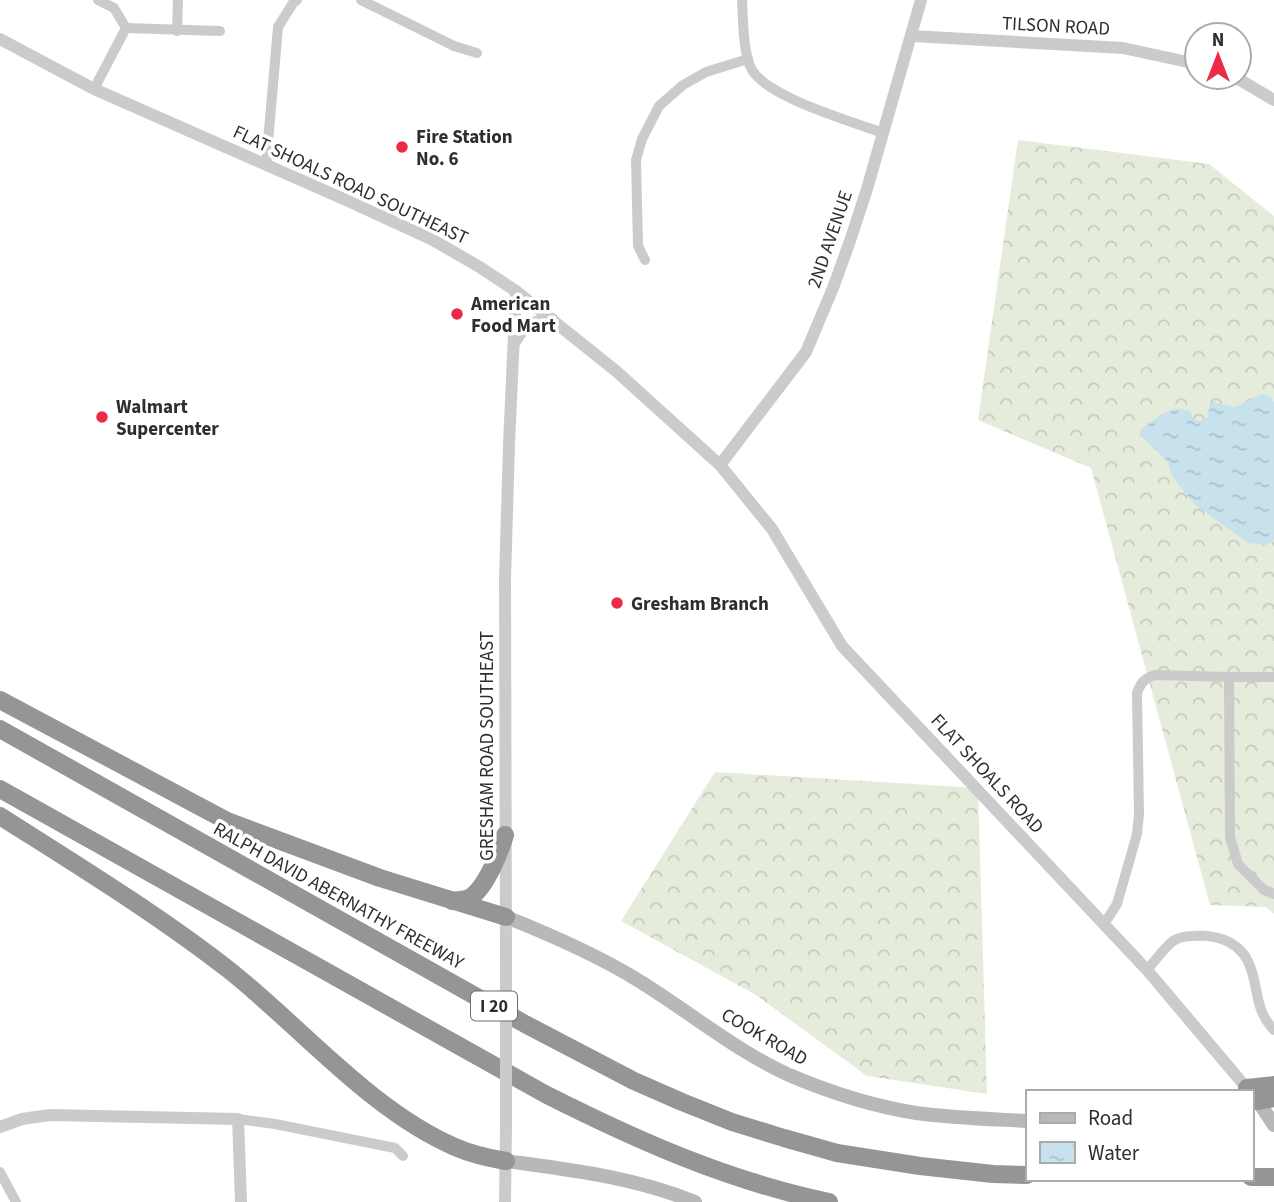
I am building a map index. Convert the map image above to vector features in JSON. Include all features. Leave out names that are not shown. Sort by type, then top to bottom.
[{"type":"highway","points":[[0,700],[227,821],[380,878],[506,917]]},
{"type":"highway","name":"RALPH DAVID ABERNATHY FREEWAY","points":[[0,729],[537,1030],[634,1081],[682,1102],[732,1122],[837,1153],[920,1166],[1026,1175]]},
{"type":"highway","name":"I 20","points":[[0,789],[579,1111],[638,1139],[723,1172],[828,1202]]},
{"type":"highway","points":[[0,816],[209,955],[366,1090],[415,1125],[457,1147],[506,1161]]},
{"type":"highway","points":[[450,901],[467,899],[479,890],[499,854],[505,835]]},
{"type":"highway","points":[[1255,1096],[1274,1085]]},
{"type":"highway","points":[[1253,1177],[1274,1177]]},
{"type":"main road","name":"COOK ROAD","points":[[506,917],[585,951],[635,978],[760,1060],[822,1088],[876,1105],[915,1112],[1026,1121]]},
{"type":"main road","name":"FLAT SHOALS ROAD","points":[[1255,1096],[1274,1125]]},
{"type":"main road","points":[[506,1161],[604,1175],[652,1187],[695,1202]]},
{"type":"street","points":[[98,0],[114,8],[126,28]]},
{"type":"street","points":[[177,31],[178,0]]},
{"type":"street","points":[[266,164],[278,27],[297,0]]},
{"type":"street","points":[[361,0],[454,46],[477,53]]},
{"type":"street","points":[[742,0],[748,59],[752,71],[770,87],[799,103],[883,133]]},
{"type":"street","name":"2ND AVENUE","points":[[720,465],[806,352],[847,249],[921,0]]},
{"type":"street","points":[[126,28],[220,31]]},
{"type":"street","points":[[94,89],[126,28]]},
{"type":"street","name":"TILSON ROAD","points":[[912,36],[1123,48],[1183,61]]},
{"type":"street","name":"FLAT SHOALS ROAD SOUTHEAST","points":[[0,39],[94,89],[431,239],[478,266],[552,319],[641,393],[720,465]]},
{"type":"street","points":[[645,260],[638,246],[637,234],[636,160],[642,139],[659,106],[683,85],[706,72],[748,59]]},
{"type":"street","points":[[1253,88],[1274,100]]},
{"type":"street","name":"GRESHAM ROAD SOUTHEAST","points":[[505,1202],[505,580],[516,291]]},
{"type":"street","points":[[513,346],[529,324],[552,319]]},
{"type":"street","name":"FLAT SHOALS ROAD","points":[[720,465],[772,529],[842,646],[1147,970],[1250,1090]]},
{"type":"street","points":[[1104,924],[1117,904],[1137,834],[1137,693],[1140,685],[1145,678],[1155,676],[1274,677]]},
{"type":"street","points":[[1229,677],[1230,837],[1238,864],[1265,890],[1274,894]]},
{"type":"street","points":[[1147,970],[1174,941],[1185,936],[1209,934],[1223,938],[1245,956],[1251,968],[1259,1008],[1266,1022],[1274,1030]]},
{"type":"street","points":[[0,1127],[22,1119],[50,1115],[238,1119],[396,1148],[403,1156]]},
{"type":"street","points":[[238,1119],[241,1202]]},
{"type":"street","points":[[0,1172],[16,1202]]},
{"type":"green space","points":[[1018,140],[1209,164],[1274,216],[1274,914],[1266,907],[1210,905],[1091,468],[978,420]]},
{"type":"green space","points":[[715,772],[978,788],[987,1094],[867,1076],[756,995],[621,921]]},
{"type":"water","points":[[1265,394],[1272,398],[1274,403],[1274,538],[1271,543],[1265,545],[1248,543],[1194,504],[1172,476],[1168,462],[1142,437],[1140,431],[1169,411],[1190,411],[1193,419],[1201,421],[1208,417],[1209,406],[1213,402],[1235,407]]},
{"type":"place","name":"Fire Station No. 6","points":[[402,147]]},
{"type":"place","name":"American Food Mart","points":[[457,314]]},
{"type":"place","name":"Walmart Supercenter","points":[[102,417]]},
{"type":"place","name":"Gresham Branch","points":[[617,603]]}]
